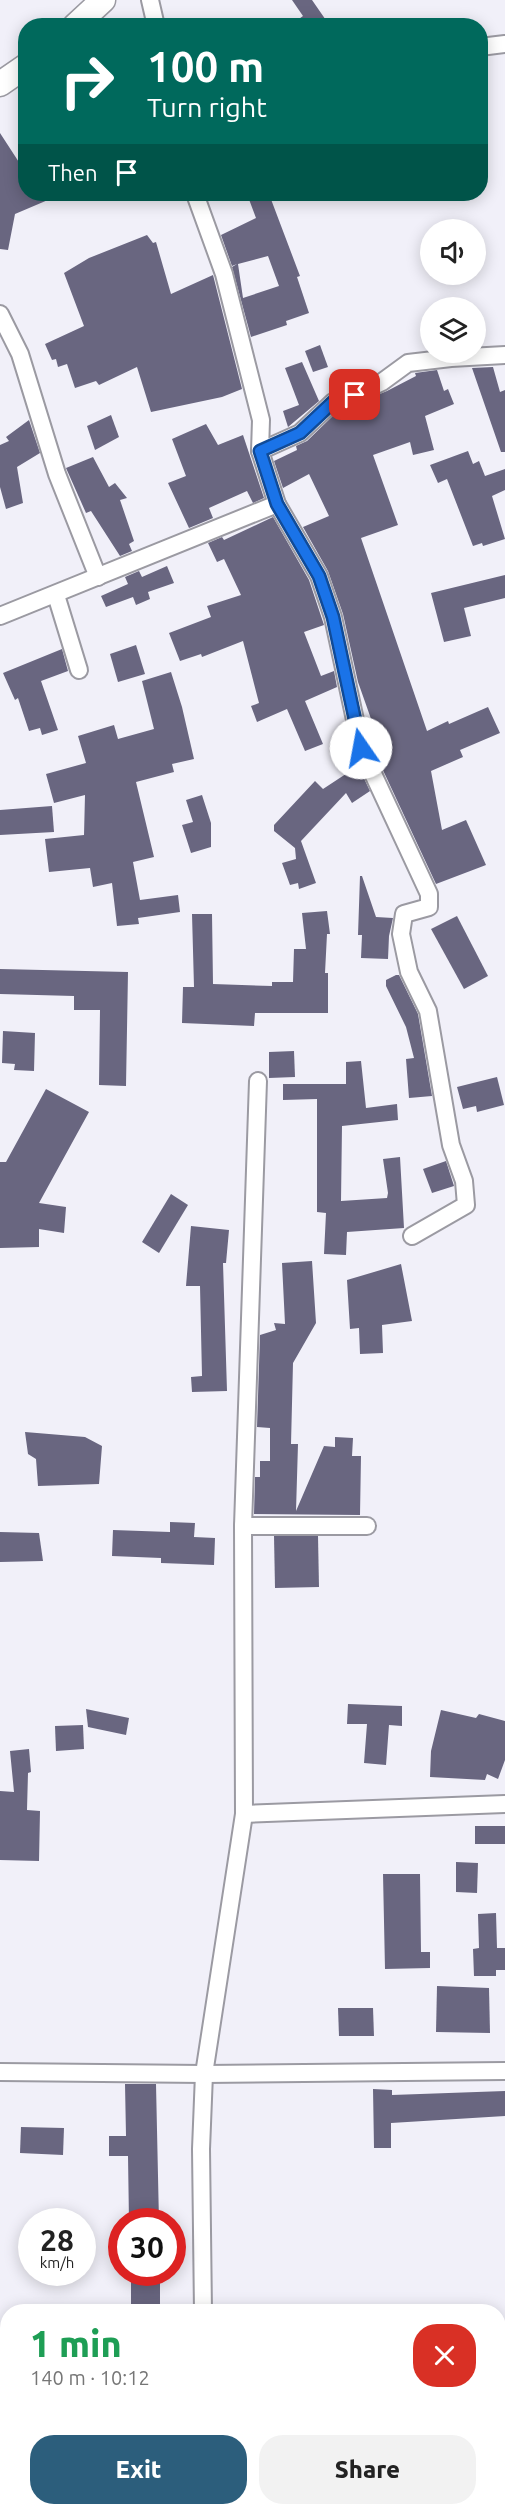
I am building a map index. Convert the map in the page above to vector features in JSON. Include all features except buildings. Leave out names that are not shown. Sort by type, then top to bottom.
[{"type":"street","points":[[84,18],[103,0]]},
{"type":"street","points":[[150,0],[154,18]]},
{"type":"street","points":[[488,46],[505,44]]},
{"type":"street","points":[[0,84],[18,72]]},
{"type":"street","points":[[198,201],[224,274],[261,420],[260,451],[277,504],[319,576],[333,617],[361,748],[429,894],[429,907],[404,914],[401,934],[410,972],[428,1011],[451,1144],[464,1181],[466,1205],[412,1236]]},
{"type":"street","points":[[0,314],[20,354],[57,474],[98,577]]},
{"type":"street","points":[[260,451],[300,433],[333,402],[373,386],[408,363],[505,355]]},
{"type":"street","points":[[0,616],[277,504]]},
{"type":"street","points":[[56,595],[79,670]]},
{"type":"street","points":[[203,2304],[201,2150],[204,2074],[244,1814],[243,1526],[258,1081]]},
{"type":"street","points":[[243,1526],[367,1526]]},
{"type":"street","points":[[244,1814],[505,1804]]},
{"type":"street","points":[[0,2072],[204,2074],[505,2070]]},
{"type":"route","points":[[355,395],[333,402],[300,433],[260,451],[277,504],[319,576],[333,617],[361,748]]}]
